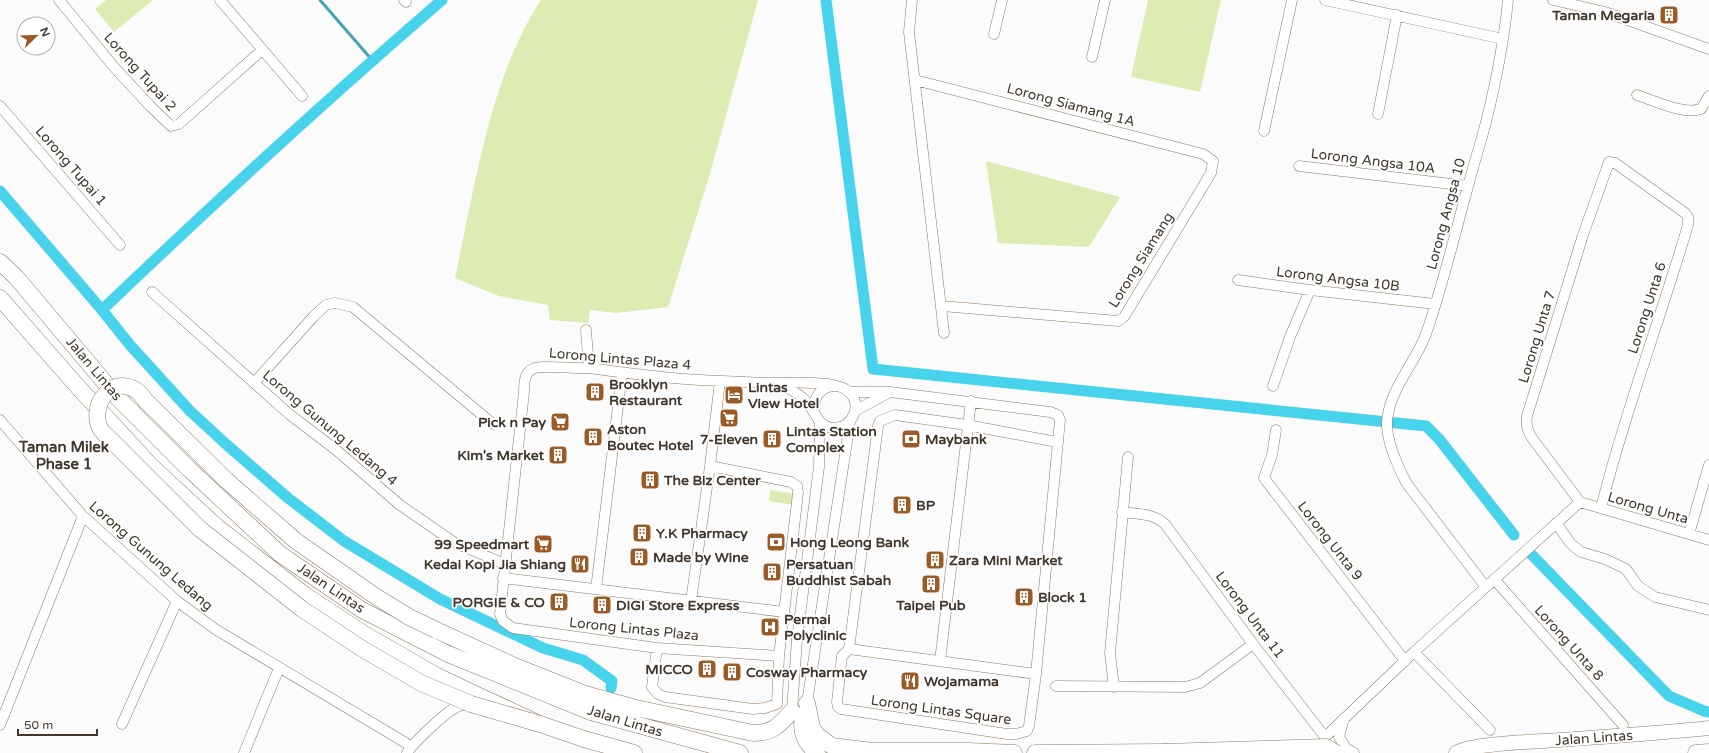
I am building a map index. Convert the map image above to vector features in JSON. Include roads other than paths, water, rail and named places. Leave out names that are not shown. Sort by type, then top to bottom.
[{"type":"highway","name":"Jalan Lintas","points":[[0,248],[16,277]]},
{"type":"highway","name":"Jalan Lintas","points":[[0,262],[16,277],[117,397],[189,470],[280,554],[362,610],[448,654],[591,712],[740,753]]},
{"type":"highway","name":"Jalan Lintas","points":[[0,298],[134,449],[228,535],[305,595],[364,634],[437,676],[540,724],[584,739],[634,753]]},
{"type":"highway","points":[[540,724],[471,704],[421,683],[361,648],[302,609],[200,529],[100,428],[97,411],[101,398],[108,390],[120,387],[128,387],[138,391],[145,400],[226,480],[296,541],[375,596],[410,617],[517,667],[585,694],[693,722],[753,733],[772,731],[792,711]]},
{"type":"highway","points":[[442,633],[490,670]]},
{"type":"highway","points":[[807,703],[812,728],[818,736],[832,746],[872,751],[962,751],[1014,753]]},
{"type":"highway","points":[[807,703],[802,720],[803,733],[806,742],[817,753]]},
{"type":"highway","points":[[641,726],[764,742],[770,741],[781,735],[790,724],[792,711]]},
{"type":"highway","points":[[1035,753],[1164,752],[1326,747],[1336,753]]},
{"type":"highway","points":[[986,753],[990,752]]},
{"type":"highway","points":[[1696,753],[1709,752]]},
{"type":"main road","name":"Jalan Lintas","points":[[1456,753],[1479,747],[1502,744],[1709,728]]},
{"type":"street","name":"Lorong Tupai 2","points":[[59,0],[114,67],[150,106],[171,126],[179,124],[262,50]]},
{"type":"street","points":[[220,0],[302,96]]},
{"type":"street","points":[[912,0],[909,32],[944,333]]},
{"type":"street","points":[[994,34],[1002,0]]},
{"type":"street","points":[[1092,57],[1105,0]]},
{"type":"street","points":[[1264,131],[1292,0]]},
{"type":"street","points":[[1325,0],[1503,39]]},
{"type":"street","name":"Lorong Angsa 10","points":[[1485,586],[1407,484],[1392,451],[1387,423],[1390,404],[1396,390],[1420,348],[1435,304],[1486,123],[1506,23],[1508,0]]},
{"type":"street","points":[[1553,0],[1604,12],[1709,49]]},
{"type":"street","points":[[1378,114],[1397,15]]},
{"type":"street","name":"Lorong Siamang 1A","points":[[915,80],[1203,154],[1213,161],[1214,165]]},
{"type":"street","points":[[1637,95],[1683,110],[1694,112],[1701,109],[1709,96]]},
{"type":"street","name":"Lorong Tupai 1","points":[[0,106],[120,245]]},
{"type":"street","name":"Lorong Unta 6","points":[[1601,508],[1638,381],[1688,225],[1688,217],[1685,213],[1614,163],[1609,162],[1606,168]]},
{"type":"street","name":"Lorong Siamang","points":[[942,306],[1118,321],[1124,317],[1211,173],[1214,165]]},
{"type":"street","name":"Lorong Angsa 10A","points":[[1299,166],[1468,186]]},
{"type":"street","name":"Lorong Unta 7","points":[[1580,502],[1532,438],[1526,423],[1580,242],[1606,168]]},
{"type":"street","name":"Lorong Angsa 10B","points":[[1238,280],[1310,290],[1435,304]]},
{"type":"street","points":[[1273,386],[1290,337],[1310,290]]},
{"type":"street","name":"Lorong Gunung Ledang 4","points":[[152,292],[290,414],[336,448],[400,505],[455,543],[505,564]]},
{"type":"street","points":[[254,383],[314,316],[326,305],[335,303],[353,307],[493,424]]},
{"type":"street","points":[[586,330],[588,368]]},
{"type":"street","name":"Lorong Lintas Plaza 4","points":[[501,606],[526,376],[534,368],[588,368],[622,373],[720,381],[778,383],[810,381],[835,386]]},
{"type":"street","points":[[596,588],[622,373]]},
{"type":"street","points":[[691,602],[720,381]]},
{"type":"street","points":[[778,383],[805,400],[814,410],[820,423],[819,467],[798,639],[792,711]]},
{"type":"street","points":[[807,703],[850,422],[855,411],[855,401],[845,388],[829,386],[818,393],[814,404],[814,410]]},
{"type":"street","points":[[849,392],[890,392],[970,401],[940,661]]},
{"type":"street","points":[[855,411],[890,392]]},
{"type":"street","name":"Lorong Lintas Square","points":[[849,649],[842,656],[837,702],[840,709],[1007,734],[1016,734],[1027,731],[1036,674],[1060,420],[1058,415],[1050,412],[970,401]]},
{"type":"street","points":[[1036,674],[849,649],[878,426],[880,421],[895,415],[967,425],[1057,442]]},
{"type":"street","name":"Lorong Gunung Ledang","points":[[0,420],[83,516],[177,601],[215,629],[409,750]]},
{"type":"street","points":[[820,423],[826,426],[838,428],[850,422]]},
{"type":"street","name":"Lorong Unta 9","points":[[1276,430],[1272,455],[1264,478],[1405,661]]},
{"type":"street","points":[[1114,687],[1110,653],[1128,457]]},
{"type":"street","points":[[1689,534],[1709,465]]},
{"type":"street","points":[[656,648],[652,687],[658,694],[665,697],[753,709],[765,708],[777,704],[779,656],[798,493],[797,486],[791,482],[710,466]]},
{"type":"street","points":[[1317,753],[1325,737],[1344,718],[1485,586],[1580,502]]},
{"type":"street","name":"Lorong Unta","points":[[1580,502],[1709,540]]},
{"type":"street","name":"Lorong Unta 11","points":[[1122,512],[1149,514],[1158,518],[1165,524],[1253,644],[1325,737]]},
{"type":"street","points":[[0,725],[83,516]]},
{"type":"street","points":[[1556,523],[1571,544],[1581,552],[1626,569],[1638,586],[1654,597],[1709,610]]},
{"type":"street","points":[[503,578],[596,588],[691,602],[784,612]]},
{"type":"street","name":"Lorong Unta 8","points":[[1494,579],[1623,725]]},
{"type":"street","points":[[122,724],[177,601]]},
{"type":"street","name":"Lorong Lintas Plaza","points":[[501,606],[500,614],[503,621],[513,628],[656,648],[779,656]]},
{"type":"street","points":[[1056,686],[1185,687],[1200,683],[1253,644]]},
{"type":"street","points":[[1414,652],[1490,730]]},
{"type":"street","points":[[244,753],[279,668]]},
{"type":"street","points":[[409,750],[455,708],[471,704]]},
{"type":"street","points":[[1344,718],[1339,738],[1346,748],[1354,753]]},
{"type":"waterway","points":[[320,0],[372,60]]},
{"type":"waterway","points":[[102,310],[270,153],[442,0]]},
{"type":"waterway","points":[[826,0],[873,369],[1426,426],[1439,439],[1514,535]]},
{"type":"waterway","points":[[0,191],[130,345],[190,411],[288,498],[344,541],[440,599],[543,648],[583,660],[612,681],[611,688]]},
{"type":"waterway","points":[[1531,554],[1669,696],[1709,712]]},
{"type":"place","name":"Taman Megaria","points":[[1669,15]]},
{"type":"place","name":"Brooklyn Restaurant","points":[[595,392]]},
{"type":"place","name":"Lintas View Hotel","points":[[734,395]]},
{"type":"place","name":"7-Eleven","points":[[729,418]]},
{"type":"place","name":"Pick n Pay","points":[[560,422]]},
{"type":"place","name":"Aston Boutec Hotel","points":[[593,437]]},
{"type":"place","name":"Lintas Station Complex","points":[[772,439]]},
{"type":"place","name":"Maybank","points":[[911,439]]},
{"type":"place","name":"Kim's Market","points":[[558,455]]},
{"type":"place","name":"The Biz Center","points":[[650,480]]},
{"type":"place","name":"BP","points":[[902,505]]},
{"type":"place","name":"Y.K Pharmacy","points":[[642,533]]},
{"type":"place","name":"Hong Leong Bank","points":[[776,542]]},
{"type":"place","name":"99 Speedmart","points":[[543,544]]},
{"type":"place","name":"Made by Wine","points":[[639,557]]},
{"type":"place","name":"Zara Mini Market","points":[[935,560]]},
{"type":"place","name":"Kedai Kopi Jia Shiang","points":[[580,564]]},
{"type":"place","name":"Persatuan Buddhist Sabah","points":[[772,572]]},
{"type":"place","name":"Taipei Pub","points":[[931,584]]},
{"type":"place","name":"Block 1","points":[[1024,597]]},
{"type":"place","name":"PORGIE & CO","points":[[559,602]]},
{"type":"place","name":"DIGI Store Express","points":[[602,605]]},
{"type":"place","name":"Permai Polyclinic","points":[[770,627]]},
{"type":"place","name":"MICCO","points":[[707,669]]},
{"type":"place","name":"Cosway Pharmacy","points":[[732,672]]},
{"type":"place","name":"Wojamama","points":[[910,681]]},
{"type":"district","name":"Taman Milek Phase 1","points":[[64,456]]}]
